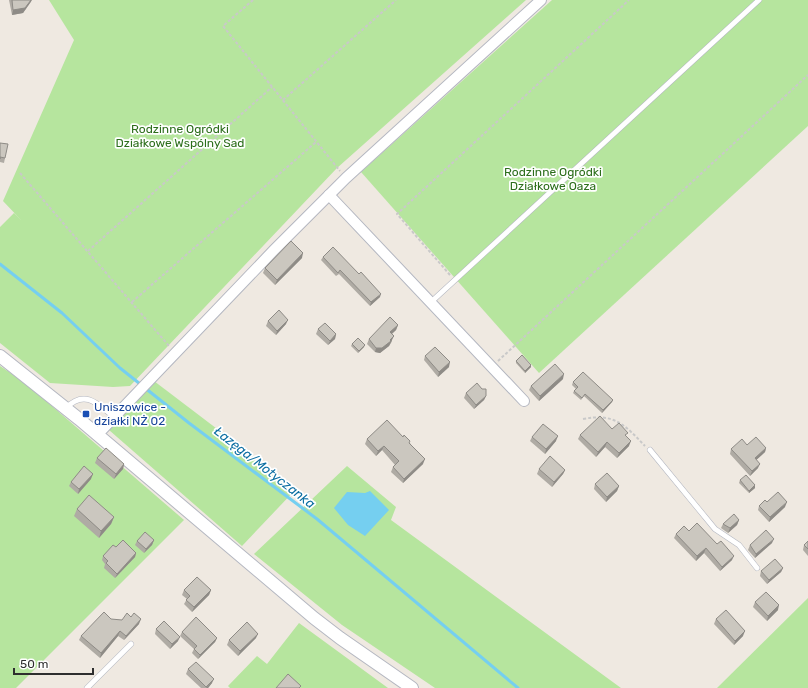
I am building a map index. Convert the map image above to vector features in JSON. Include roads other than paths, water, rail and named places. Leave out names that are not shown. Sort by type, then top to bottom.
[{"type":"street","points":[[97,435],[346,178],[541,0]]},
{"type":"street","points":[[329,196],[524,401]]},
{"type":"street","points":[[0,356],[66,408],[314,618],[412,688]]},
{"type":"lane","points":[[430,303],[759,0]]},
{"type":"lane","points":[[66,408],[72,402],[86,399],[97,403],[114,417]]},
{"type":"lane","points":[[650,450],[715,529],[739,545],[757,568]]},
{"type":"lane","points":[[87,688],[131,644]]},
{"type":"water","points":[[370,491],[389,510],[365,536],[348,525],[334,508],[347,492],[365,493]]},
{"type":"waterway","name":"Łazęga/Motyczanka","points":[[0,264],[62,313],[120,368],[189,423],[317,519],[518,688]]},
{"type":"place","name":"Uniszowice - działki NŻ 02","points":[[86,414]]},
{"type":"park label","name":"Rodzinne Ogródki Działkowe Wspólny Sad","points":[[180,136]]},
{"type":"park label","name":"Rodzinne Ogródki Działkowe Oaza","points":[[553,179]]}]
